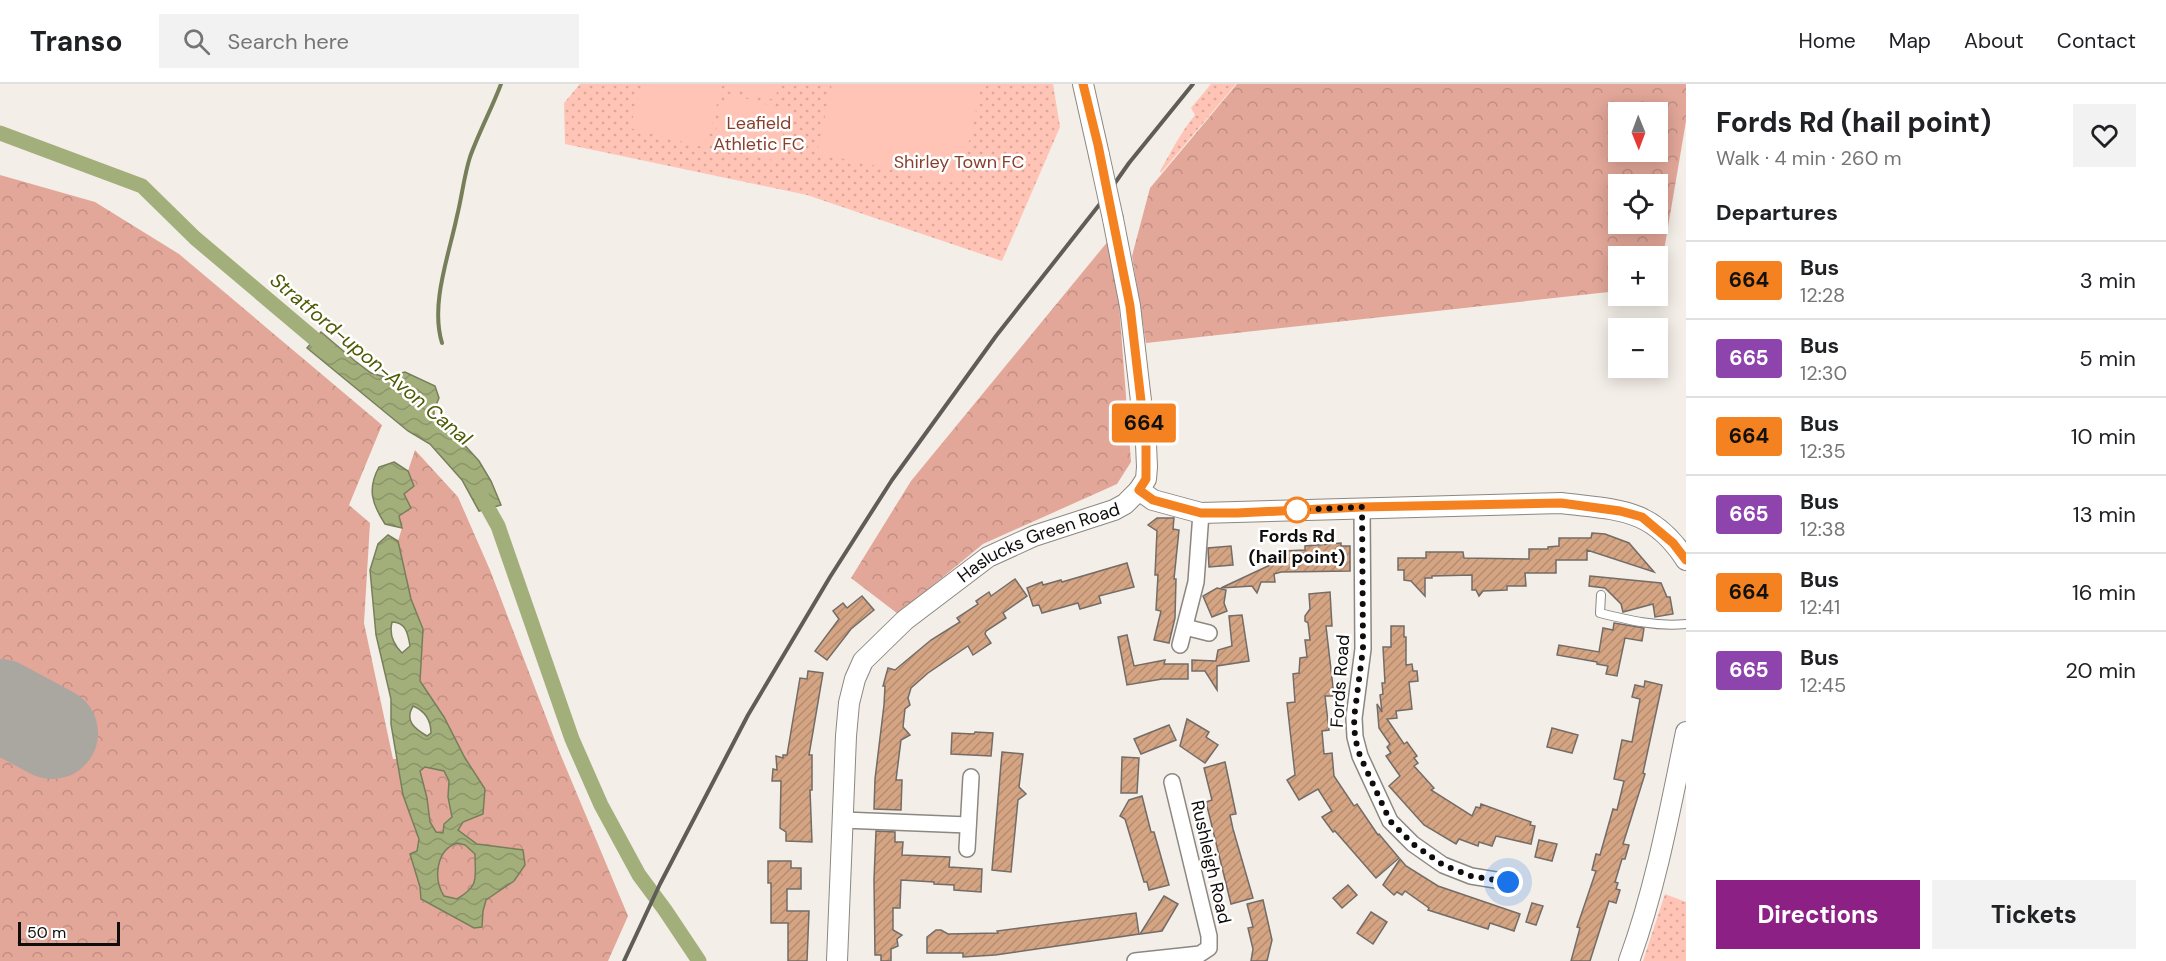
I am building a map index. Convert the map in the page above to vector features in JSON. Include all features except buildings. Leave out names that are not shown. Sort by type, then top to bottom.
[{"type":"street","points":[[1083,84],[1130,306],[1146,444],[1146,479],[1139,490]]},
{"type":"street","name":"Haslucks Green Road","points":[[837,961],[849,703],[855,679],[863,661],[905,620],[988,557],[1034,536],[1114,510],[1125,504],[1139,490],[1153,500],[1201,513],[1561,503],[1620,511],[1642,517],[1673,543],[1686,560]]},
{"type":"street","name":"Fords Road","points":[[1362,507],[1363,649],[1354,718],[1355,738],[1360,756],[1390,821],[1413,844],[1443,865],[1471,876],[1508,882]]},
{"type":"street","points":[[1180,645],[1196,582],[1201,513]]},
{"type":"street","points":[[1185,627],[1209,633]]},
{"type":"street","points":[[1629,961],[1655,880],[1686,732]]},
{"type":"street","points":[[967,849],[971,777]]},
{"type":"street","name":"Rushleigh Road","points":[[1135,961],[1200,954],[1209,948],[1209,936],[1172,782]]},
{"type":"street","points":[[843,820],[968,825]]},
{"type":"lane","points":[[1600,595],[1600,613],[1626,620],[1666,626],[1686,624]]},
{"type":"green space","name":"Shirley Town FC","points":[[580,84],[1053,84],[1060,127],[1002,261],[807,195],[565,144],[564,103]]},
{"type":"green space","points":[[642,84],[722,84],[706,148],[630,128]]},
{"type":"green space","points":[[728,84],[779,84],[775,100],[727,88]]},
{"type":"green space","points":[[832,84],[982,84],[959,184],[817,153]]},
{"type":"green space","points":[[1211,84],[1236,84],[1161,173],[1176,142],[1195,115],[1191,108]]},
{"type":"green space","points":[[1237,84],[1686,84],[1686,121],[1668,227],[1668,174],[1608,174],[1608,234],[1667,234],[1665,246],[1608,246],[1608,292],[1146,343],[1132,256],[1150,188]]},
{"type":"green space","name":"Leafield Athletic FC","points":[[726,93],[789,111],[776,161],[712,145]]},
{"type":"green space","points":[[0,175],[95,202],[179,254],[382,425],[349,505],[370,523],[364,623],[393,759],[464,758],[420,681],[423,629],[411,599],[398,541],[402,528],[399,516],[403,494],[414,486],[408,471],[415,450],[458,497],[490,570],[559,751],[628,916],[608,961],[0,961],[0,731],[53,758],[70,707],[0,670]]},
{"type":"green space","points":[[1109,240],[1118,291],[1131,462],[1117,484],[983,544],[898,614],[851,578],[911,481]]},
{"type":"green space","points":[[0,670],[70,707],[53,758],[0,731]]},
{"type":"green space","points":[[1665,894],[1686,902],[1686,961],[1643,961]]},
{"type":"water","points":[[321,332],[371,373],[385,377],[405,372],[435,386],[439,398],[434,416],[438,422],[450,429],[479,461],[501,505],[479,511],[462,480],[430,444],[408,431],[307,348]]},
{"type":"water","points":[[394,462],[408,471],[414,486],[404,494],[411,508],[399,516],[402,528],[385,524],[374,503],[372,489],[379,467]]},
{"type":"water","points":[[388,535],[398,541],[411,599],[423,629],[420,681],[444,717],[465,758],[485,789],[483,814],[463,822],[458,830],[477,844],[523,850],[525,865],[514,881],[486,900],[482,927],[474,928],[421,899],[420,887],[410,854],[417,851],[419,839],[403,795],[391,724],[391,699],[376,635],[370,570],[378,544]],"holes":[[[392,622],[403,626],[407,633],[410,646],[402,653],[391,631]],[[413,706],[424,713],[430,724],[431,733],[427,736],[412,724]],[[425,767],[444,771],[449,781],[448,797],[452,817],[444,824],[443,833],[436,832],[430,822],[420,771]],[[457,843],[465,845],[475,854],[475,881],[470,890],[457,899],[444,896],[438,882],[438,866],[450,847]]]},
{"type":"waterway","points":[[442,343],[439,328],[439,296],[466,171],[501,84]]},
{"type":"waterway","name":"Stratford-upon-Avon Canal","points":[[0,133],[142,186],[195,238],[330,352]]},
{"type":"waterway","name":"Stratford-upon-Avon Canal","points":[[479,492],[498,526],[572,739],[601,805],[639,875],[699,961]]},
{"type":"runway","points":[[0,705],[52,733]]},
{"type":"railway","points":[[624,961],[660,884],[748,715],[830,577],[892,480],[996,336],[1193,84]]},
{"type":"bus line","name":"664","points":[[1083,84],[1098,145],[1130,306],[1146,444],[1146,479],[1139,490],[1153,500],[1201,513],[1561,503],[1620,511],[1642,517],[1661,531],[1686,560]]},
{"type":"place","name":"Fords Rd (hail point)","points":[[1297,510]]},
{"type":"route","points":[[1297,510],[1362,507],[1363,649],[1354,718],[1355,738],[1360,756],[1390,821],[1413,844],[1443,865],[1471,876],[1508,882]]}]
